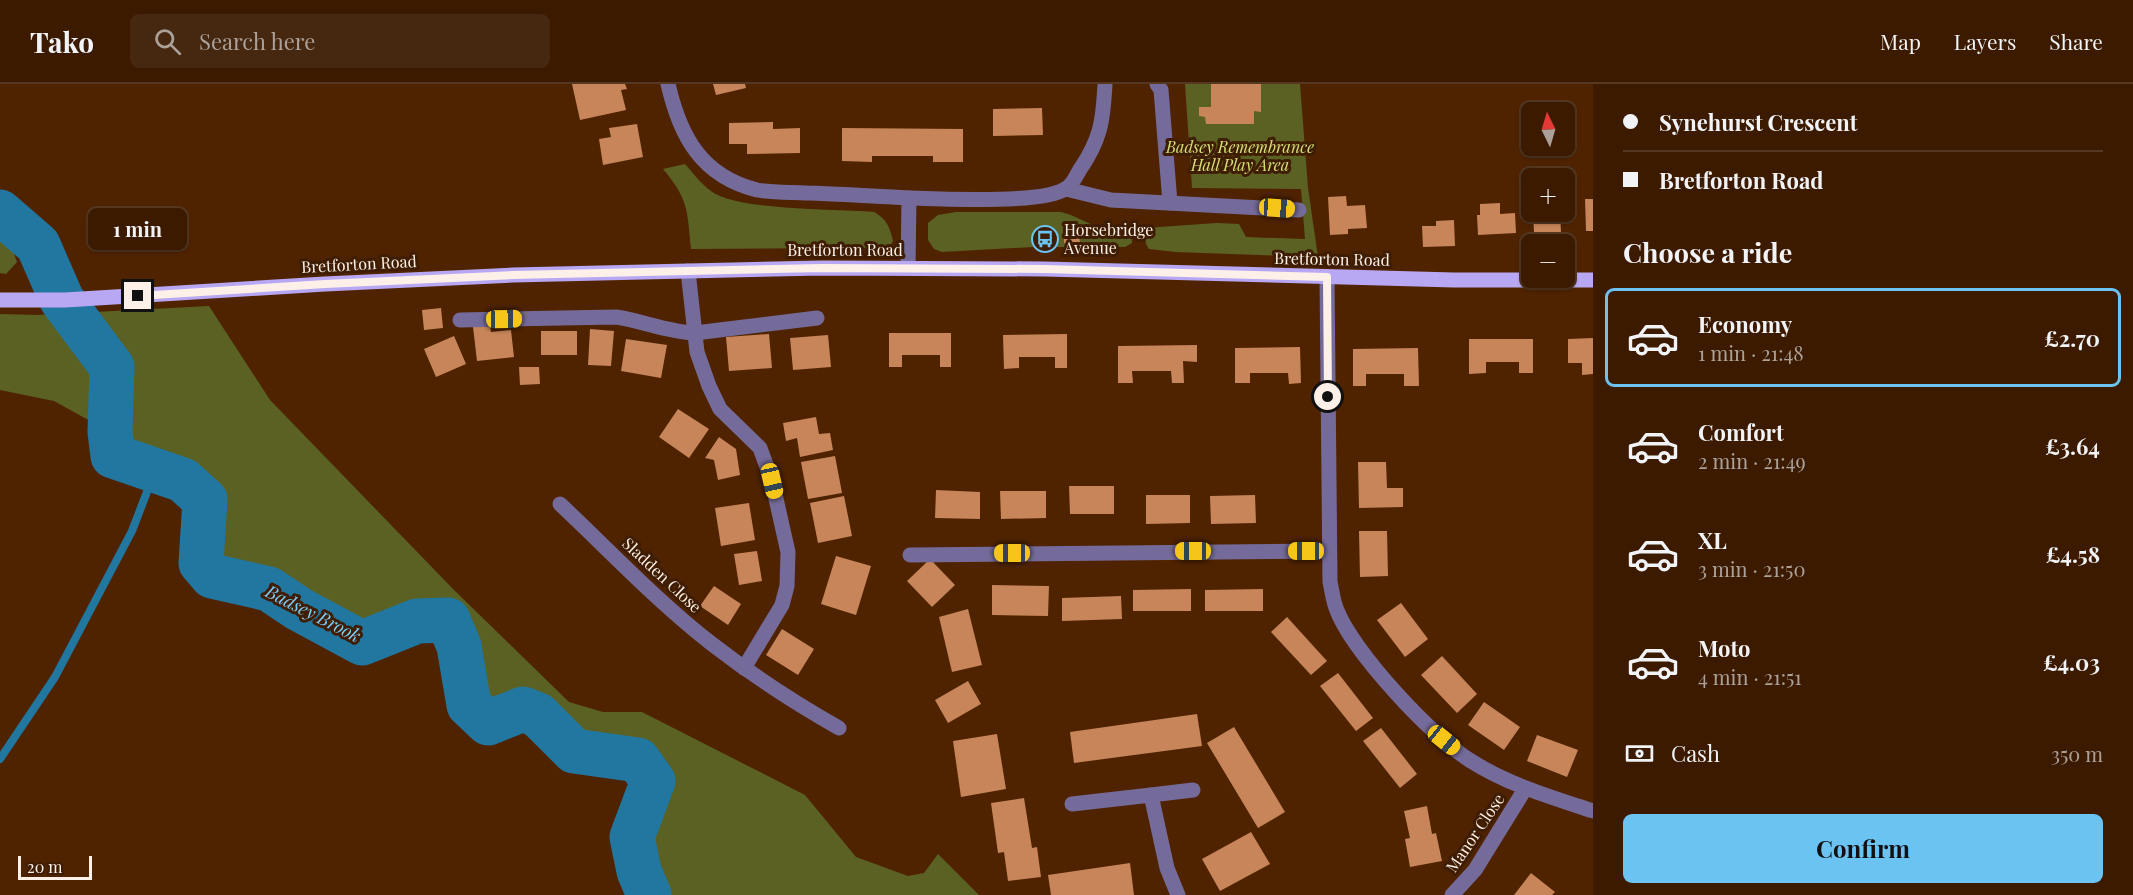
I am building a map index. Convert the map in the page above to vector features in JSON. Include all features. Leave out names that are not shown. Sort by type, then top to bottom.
[{"type":"main road","name":"Bretforton Road","points":[[0,300],[98,298],[513,275],[908,268],[1593,280]]},
{"type":"street","points":[[668,84],[677,120],[691,146],[705,163],[724,177],[758,190],[973,199],[1050,195],[1066,189],[1090,155],[1102,123],[1105,84]]},
{"type":"street","points":[[1157,84],[1161,90],[1170,202]]},
{"type":"street","points":[[1066,189],[1111,200],[1299,210]]},
{"type":"street","points":[[908,268],[909,198]]},
{"type":"street","points":[[688,271],[698,352],[709,387],[720,409],[760,448],[772,481],[788,552],[787,586],[782,605],[744,668]]},
{"type":"street","points":[[1327,277],[1329,551],[1330,582],[1337,610],[1374,667],[1420,718],[1469,761],[1525,789],[1593,811]]},
{"type":"street","points":[[460,320],[616,317],[636,320],[675,332],[695,333],[817,318]]},
{"type":"street","name":"Sladden Close","points":[[560,504],[669,607],[711,643],[744,668],[839,728]]},
{"type":"street","points":[[910,555],[1329,551]]},
{"type":"street","name":"Manor Close","points":[[1452,895],[1475,870],[1525,789]]},
{"type":"street","points":[[1072,804],[1193,790]]},
{"type":"street","points":[[1151,795],[1167,868],[1178,895]]},
{"type":"green space","name":"Badsey Remembrance Hall Play Area","points":[[1185,84],[1300,84],[1308,188],[1318,257],[1149,249],[1146,244],[1145,228],[1217,223],[1239,224],[1246,237],[1305,239],[1301,189],[1192,188]]},
{"type":"green space","points":[[685,164],[700,182],[724,198],[764,206],[874,212],[887,224],[893,241],[889,247],[880,248],[691,249],[685,206],[678,189],[663,169]]},
{"type":"green space","points":[[956,212],[1061,212],[1095,226],[1131,230],[1132,243],[1125,247],[1033,247],[942,252],[934,249],[928,240],[928,223],[938,215]]},
{"type":"green space","points":[[0,216],[17,262],[6,274],[0,273]]},
{"type":"green space","points":[[209,306],[270,400],[454,590],[569,702],[603,712],[642,712],[805,795],[856,857],[908,876],[924,873],[938,854],[979,895],[649,895],[639,871],[632,837],[653,781],[638,760],[574,751],[538,715],[523,709],[488,723],[469,705],[459,646],[448,620],[417,621],[362,643],[299,609],[269,589],[212,576],[201,563],[205,500],[183,480],[113,456],[110,432],[54,401],[0,390],[0,314],[37,315]]},
{"type":"building","points":[[572,84],[625,84],[627,89],[621,90],[626,110],[580,120]]},
{"type":"building","points":[[713,84],[745,84],[746,88],[716,95]]},
{"type":"building","points":[[1211,84],[1261,84],[1261,112],[1254,111],[1254,124],[1206,124],[1205,117],[1199,116],[1199,107],[1211,107]]},
{"type":"building","points":[[1042,108],[1043,135],[993,136],[993,109]]},
{"type":"building","points":[[773,122],[773,129],[800,128],[800,153],[747,154],[747,144],[729,144],[729,123]]},
{"type":"building","points":[[637,124],[643,157],[603,165],[599,139],[611,137],[609,128]]},
{"type":"building","points":[[842,128],[963,129],[963,162],[933,162],[933,156],[872,156],[872,162],[842,161]]},
{"type":"building","points":[[1346,196],[1347,206],[1365,205],[1367,228],[1348,229],[1348,234],[1330,235],[1328,197]]},
{"type":"building","points":[[1585,199],[1593,199],[1593,231],[1586,231]]},
{"type":"building","points":[[1500,203],[1500,214],[1515,213],[1516,233],[1478,235],[1477,215],[1480,215],[1480,204]]},
{"type":"building","points":[[1454,220],[1455,246],[1423,247],[1422,226],[1436,226],[1436,221]]},
{"type":"building","points":[[1534,222],[1560,222],[1561,232],[1534,232]]},
{"type":"building","points":[[1079,234],[1080,242],[1064,243],[1064,235]]},
{"type":"building","points":[[441,308],[443,328],[424,330],[422,310]]},
{"type":"building","points":[[490,326],[491,332],[511,330],[514,357],[477,361],[473,327]]},
{"type":"building","points":[[590,329],[614,331],[611,366],[588,365]]},
{"type":"building","points":[[541,331],[577,331],[577,355],[541,355]]},
{"type":"building","points":[[889,333],[951,333],[951,367],[940,367],[940,355],[902,355],[902,367],[889,367]]},
{"type":"building","points":[[769,334],[772,368],[729,371],[726,337]]},
{"type":"building","points":[[1067,334],[1067,368],[1055,368],[1055,357],[1019,357],[1019,368],[1004,369],[1003,335]]},
{"type":"building","points":[[828,335],[831,367],[793,370],[790,338]]},
{"type":"building","points":[[454,336],[466,364],[436,377],[424,349]]},
{"type":"building","points":[[1593,338],[1593,374],[1582,375],[1582,363],[1568,363],[1568,339]]},
{"type":"building","points":[[626,339],[667,345],[661,378],[621,371]]},
{"type":"building","points":[[1469,339],[1533,339],[1533,373],[1519,373],[1519,362],[1486,362],[1486,373],[1469,374]]},
{"type":"building","points":[[1197,345],[1197,362],[1183,361],[1184,383],[1172,383],[1171,371],[1132,371],[1133,383],[1118,383],[1118,346]]},
{"type":"building","points":[[1300,347],[1301,383],[1289,384],[1288,373],[1250,373],[1250,383],[1235,383],[1235,348]]},
{"type":"building","points":[[1418,348],[1419,386],[1404,386],[1404,374],[1366,374],[1366,386],[1353,386],[1353,349]]},
{"type":"building","points":[[519,367],[539,367],[540,384],[520,385]]},
{"type":"building","points":[[678,409],[709,429],[689,458],[659,437]]},
{"type":"building","points":[[816,417],[819,434],[830,433],[833,450],[800,457],[797,438],[786,441],[783,423]]},
{"type":"building","points":[[719,437],[736,449],[740,475],[718,480],[714,460],[705,458]]},
{"type":"building","points":[[835,456],[842,493],[808,499],[801,462]]},
{"type":"building","points":[[1358,462],[1386,462],[1387,488],[1403,488],[1403,507],[1359,508]]},
{"type":"building","points":[[1069,486],[1114,486],[1114,514],[1070,514]]},
{"type":"building","points":[[936,490],[980,492],[980,519],[935,518]]},
{"type":"building","points":[[1000,491],[1046,491],[1046,518],[1001,519]]},
{"type":"building","points":[[1146,495],[1190,495],[1190,523],[1146,524]]},
{"type":"building","points":[[1255,495],[1256,523],[1211,524],[1210,496]]},
{"type":"building","points":[[844,496],[852,536],[818,543],[810,503]]},
{"type":"building","points":[[749,503],[755,540],[721,546],[715,508]]},
{"type":"building","points":[[1359,531],[1387,531],[1388,576],[1360,577]]},
{"type":"building","points":[[757,551],[762,581],[739,585],[734,554]]},
{"type":"building","points":[[836,556],[871,566],[856,615],[821,604]]},
{"type":"building","points":[[930,559],[955,585],[932,607],[907,581]]},
{"type":"building","points":[[992,585],[1049,586],[1048,616],[992,615]]},
{"type":"building","points":[[714,586],[741,604],[728,625],[700,606]]},
{"type":"building","points":[[1191,589],[1191,611],[1133,611],[1133,590]]},
{"type":"building","points":[[1263,589],[1263,611],[1205,611],[1205,590]]},
{"type":"building","points":[[1121,596],[1122,619],[1062,621],[1062,598]]},
{"type":"building","points":[[1401,603],[1428,639],[1405,657],[1377,620]]},
{"type":"building","points":[[968,609],[982,665],[952,672],[939,617]]},
{"type":"building","points":[[1287,617],[1327,661],[1311,675],[1271,632]]},
{"type":"building","points":[[782,629],[814,649],[798,675],[766,655]]},
{"type":"building","points":[[1442,656],[1477,694],[1457,713],[1421,675]]},
{"type":"building","points":[[1338,673],[1373,718],[1356,731],[1320,686]]},
{"type":"building","points":[[968,681],[981,704],[948,723],[935,700]]},
{"type":"building","points":[[1484,702],[1520,727],[1504,750],[1468,725]]},
{"type":"building","points":[[1197,714],[1202,746],[1074,763],[1070,732]]},
{"type":"building","points":[[1234,727],[1285,812],[1258,828],[1207,743]]},
{"type":"building","points":[[1381,728],[1417,774],[1400,788],[1363,741]]},
{"type":"building","points":[[997,734],[1006,789],[961,797],[953,741]]},
{"type":"building","points":[[1537,735],[1578,750],[1567,777],[1527,761]]},
{"type":"building","points":[[1024,798],[1032,848],[1037,847],[1041,877],[1008,881],[1004,852],[998,853],[991,803]]},
{"type":"building","points":[[1427,806],[1432,834],[1436,833],[1442,861],[1410,867],[1405,839],[1410,838],[1404,811]]},
{"type":"building","points":[[1251,832],[1270,864],[1220,891],[1202,859]]},
{"type":"building","points":[[1130,863],[1134,895],[1051,895],[1048,875]]},
{"type":"building","points":[[1531,873],[1555,892],[1552,895],[1514,895]]},
{"type":"waterway","name":"Badsey Brook","points":[[0,212],[38,245],[62,300],[112,367],[110,432],[113,456],[183,480],[205,500],[201,563],[212,576],[269,589],[299,609],[362,643],[417,621],[448,620],[459,646],[469,705],[488,723],[523,709],[538,715],[574,751],[638,760],[653,781],[632,837],[639,871],[649,895]]},
{"type":"waterway","points":[[0,759],[55,677],[132,531],[155,471]]},
{"type":"place","name":"Horsebridge Avenue","points":[[1045,239]]},
{"type":"route","points":[[138,296],[513,275],[822,268],[1045,269],[1327,277],[1328,397]]}]
